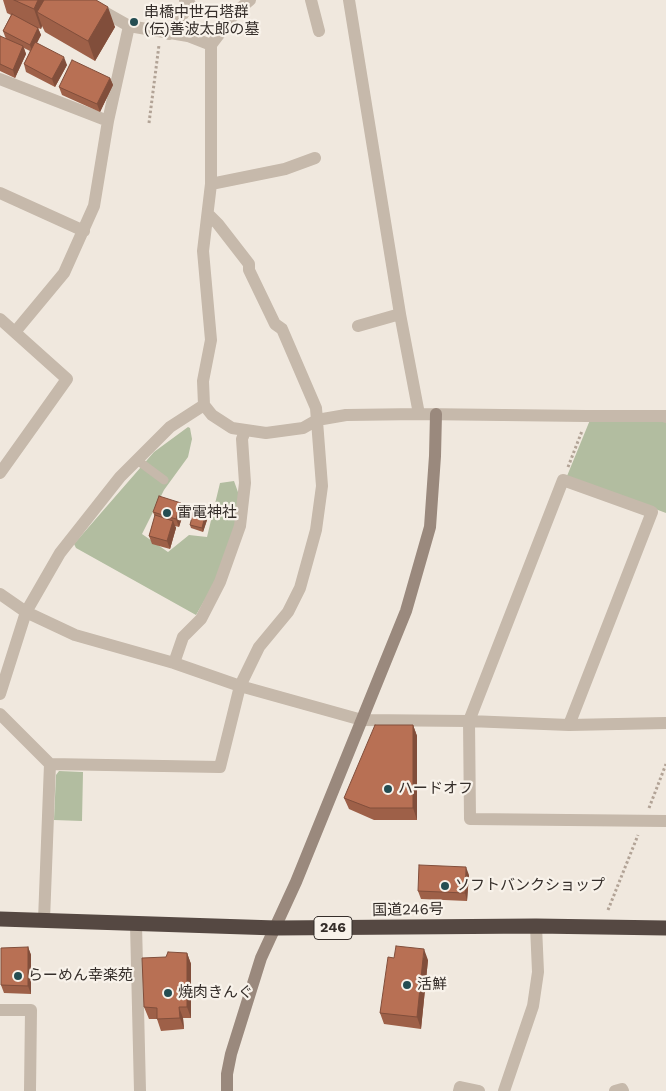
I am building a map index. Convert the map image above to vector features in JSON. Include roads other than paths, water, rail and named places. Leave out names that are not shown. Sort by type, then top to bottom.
[{"type":"highway","name":"国道246号","points":[[0,919],[276,928],[536,926],[666,928]]},
{"type":"street","points":[[83,0],[129,26],[188,36],[211,45]]},
{"type":"street","points":[[165,33],[190,4],[185,0]]},
{"type":"street","points":[[250,0],[236,12],[211,45],[211,184],[203,251],[211,340],[203,381],[204,405],[212,415],[232,428],[266,433],[303,428],[317,420],[346,416],[436,414],[666,417]]},
{"type":"street","points":[[311,0],[319,31]]},
{"type":"street","points":[[349,0],[400,314],[419,414]]},
{"type":"street","points":[[15,332],[64,273],[94,206],[108,121],[129,26]]},
{"type":"street","points":[[0,79],[108,121]]},
{"type":"street","points":[[211,184],[285,169],[315,158]]},
{"type":"street","points":[[0,193],[84,231]]},
{"type":"street","points":[[0,714],[50,764],[220,767],[240,686],[258,647],[288,612],[300,588],[316,530],[322,486],[316,408],[282,329],[275,324],[249,270],[250,264],[208,214]]},
{"type":"street","points":[[358,326],[400,314]]},
{"type":"street","points":[[0,319],[67,379],[2,465]]},
{"type":"street","points":[[0,694],[26,612],[60,553],[120,477],[170,427],[204,405]]},
{"type":"street","points":[[227,1091],[227,1074],[235,1038],[262,958],[406,611],[430,527],[436,414]]},
{"type":"street","points":[[174,662],[183,637],[202,619],[220,582],[240,526],[244,482],[242,439],[245,430]]},
{"type":"street","points":[[569,725],[652,512],[563,480],[469,721],[470,819],[666,821]]},
{"type":"street","points":[[0,594],[26,612],[75,635],[174,662],[240,686],[362,720],[469,721],[569,725],[666,723]]},
{"type":"street","points":[[44,920],[50,764]]},
{"type":"street","points":[[136,924],[140,1091]]},
{"type":"street","points":[[504,1091],[533,1006],[538,972],[536,926]]},
{"type":"street","points":[[0,1010],[31,1010],[30,1091]]},
{"type":"street","points":[[459,1091],[460,1087],[479,1091]]},
{"type":"street","points":[[616,1091],[622,1089],[623,1091]]},
{"type":"lane","points":[[137,460],[164,480]]},
{"type":"place","name":"串橋中世石塔群 (伝)善波太郎の墓","points":[[134,22]]},
{"type":"place","name":"雷電神社","points":[[167,513]]},
{"type":"place","name":"ハードオフ","points":[[388,789]]},
{"type":"place","name":"ソフトバンクショップ","points":[[445,886]]},
{"type":"place","name":"らーめん幸楽苑","points":[[18,976]]},
{"type":"place","name":"活鮮","points":[[407,985]]},
{"type":"place","name":"焼肉きんぐ","points":[[168,993]]}]
